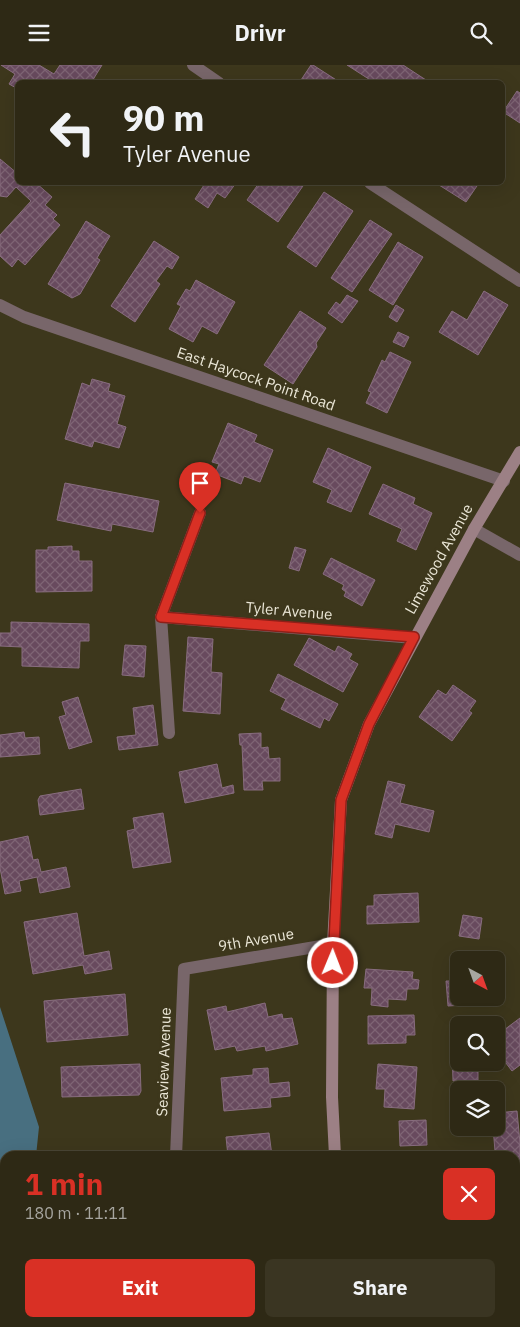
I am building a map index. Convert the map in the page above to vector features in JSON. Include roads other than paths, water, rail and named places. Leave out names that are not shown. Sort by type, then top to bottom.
[{"type":"main road","name":"Limewood Avenue","points":[[334,1151],[332,1097],[333,944],[341,800],[369,724],[414,637],[474,529],[520,452]]},
{"type":"street","points":[[193,65],[215,80]]},
{"type":"street","points":[[373,185],[520,281]]},
{"type":"street","name":"East Haycock Point Road","points":[[0,305],[24,317],[504,481]]},
{"type":"street","points":[[169,733],[161,617],[200,513]]},
{"type":"street","points":[[474,529],[520,555]]},
{"type":"street","name":"Tyler Avenue","points":[[161,617],[414,637]]},
{"type":"street","name":"9th Avenue","points":[[184,969],[333,944]]},
{"type":"street","name":"Seaview Avenue","points":[[176,1151],[184,969]]},
{"type":"water","points":[[0,1007],[39,1127],[37,1151],[0,1151]]}]
